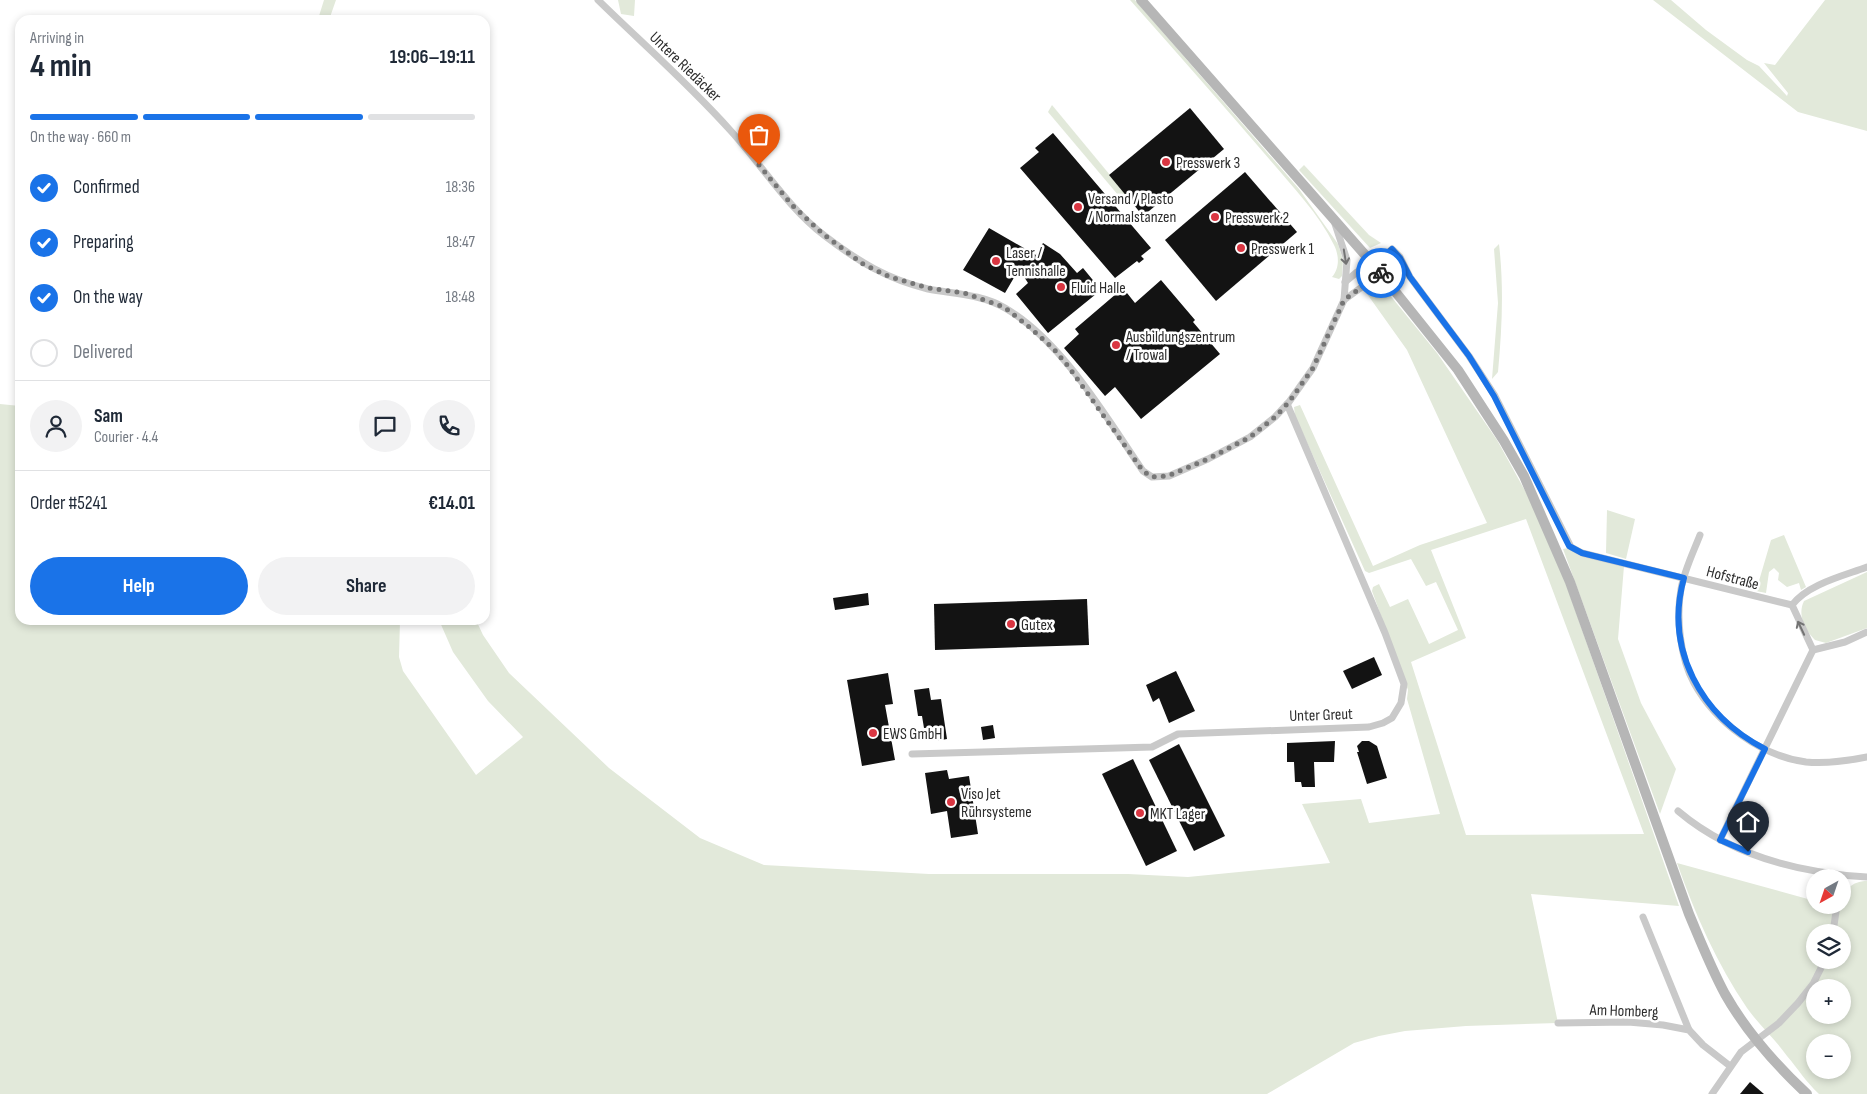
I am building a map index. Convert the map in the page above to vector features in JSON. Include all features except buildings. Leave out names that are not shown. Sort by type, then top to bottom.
[{"type":"main road","points":[[1141,0],[1378,269],[1458,370],[1504,441],[1524,476],[1570,582],[1689,914],[1726,994],[1756,1038],[1807,1094]]},
{"type":"street","name":"Untere Riedäcker","points":[[598,0],[718,116],[792,205],[823,234],[863,264],[890,277],[928,288],[964,293],[1004,307],[1040,336],[1053,348],[1093,399],[1146,474],[1152,477],[1168,476],[1208,459],[1250,437],[1275,417],[1287,404],[1313,368],[1344,300],[1347,260],[1332,215]]},
{"type":"street","name":"Hofstraße","points":[[1378,269],[1392,249],[1400,258],[1410,277],[1469,356],[1494,396],[1569,546],[1582,553],[1792,605]]},
{"type":"street","name":"Untere Riedäcker","points":[[1344,300],[1378,269]]},
{"type":"street","points":[[1345,282],[1357,272],[1378,269]]},
{"type":"street","name":"Unter Greut","points":[[912,754],[1152,747],[1178,734],[1369,727],[1392,718],[1401,703],[1404,684],[1385,633],[1287,404]]},
{"type":"street","points":[[1700,535],[1681,590],[1681,631],[1684,657],[1693,682],[1706,701],[1740,734],[1765,749],[1806,762],[1837,763],[1867,757]]},
{"type":"street","points":[[1813,650],[1792,605],[1797,599],[1822,584],[1867,567]]},
{"type":"street","points":[[1813,650],[1845,642],[1867,632]]},
{"type":"street","points":[[1720,840],[1813,650]]},
{"type":"street","points":[[1678,810],[1696,826],[1720,840],[1762,857],[1811,869]]},
{"type":"street","points":[[1851,876],[1867,877]]},
{"type":"street","name":"Am Homberg","points":[[1643,917],[1689,1030],[1703,1045],[1730,1066]]},
{"type":"street","points":[[1712,1094],[1730,1066],[1756,1038],[1779,1023],[1798,1003],[1813,984],[1820,969]]},
{"type":"street","name":"Am Homberg","points":[[1558,1023],[1628,1022],[1663,1025],[1689,1030]]},
{"type":"green space","points":[[324,0],[336,0],[331,15],[319,15]]},
{"type":"green space","points":[[618,0],[635,0],[634,16],[621,14]]},
{"type":"green space","points":[[1130,0],[1135,0],[1299,189],[1338,244],[1343,260],[1342,276],[1339,279],[1332,277],[1337,266],[1338,257],[1336,249],[1313,211]]},
{"type":"green space","points":[[1653,0],[1671,0],[1706,30],[1747,60],[1759,66],[1787,96],[1788,93],[1764,63],[1775,65],[1825,0],[1867,0],[1867,131],[1798,112]]},
{"type":"green space","points":[[1052,105],[1129,198],[1124,202],[1048,112]]},
{"type":"green space","points":[[1304,165],[1369,235],[1381,243],[1370,248],[1299,170]]},
{"type":"green space","points":[[1499,244],[1502,276],[1501,324],[1498,372],[1492,379],[1498,303],[1494,249]]},
{"type":"green space","points":[[1375,288],[1389,294],[1437,353],[1497,440],[1528,496],[1566,584],[1679,906],[1531,894],[1558,1023],[1466,1026],[1405,1031],[1379,1036],[1354,1043],[1267,1094],[0,1094],[0,404],[15,406],[15,625],[400,625],[399,657],[403,671],[476,775],[523,737],[488,701],[453,652],[441,625],[478,625],[509,673],[609,768],[700,838],[764,865],[929,874],[1128,874],[1188,877],[1330,863],[1302,804],[1361,799],[1369,823],[1440,814],[1407,699],[1408,690],[1372,591],[1373,587],[1379,584],[1390,607],[1408,599],[1429,644],[1458,630],[1436,582],[1426,586],[1411,559],[1369,573],[1365,571],[1295,416],[1294,407],[1300,405],[1373,566],[1420,545],[1487,523],[1407,350],[1365,291]],"holes":[[[1526,519],[1644,834],[1466,835],[1411,662],[1466,638],[1431,550]]]},
{"type":"green space","points":[[1607,510],[1635,519],[1626,559],[1606,553]]},
{"type":"green space","points":[[1784,535],[1806,587],[1801,590],[1799,583],[1787,587],[1778,580],[1779,573],[1774,568],[1769,572],[1766,593],[1756,591],[1771,540]]},
{"type":"green space","points":[[1568,548],[1580,556],[1624,566],[1618,639],[1641,703],[1676,769],[1660,814],[1563,549]]},
{"type":"green space","points":[[1867,572],[1867,628],[1826,643],[1815,640],[1803,622],[1801,612],[1804,601]]},
{"type":"green space","points":[[1677,863],[1806,899],[1806,914],[1851,914],[1851,886],[1867,881],[1867,1094],[1819,1094],[1810,1085],[1752,1014],[1736,991],[1699,920]]},
{"type":"way so far","points":[[759,165],[792,205],[823,234],[863,264],[890,277],[928,288],[964,293],[1004,307],[1028,326],[1053,348],[1093,399],[1143,471],[1152,477],[1168,476],[1208,459],[1250,437],[1275,417],[1289,402],[1313,368],[1344,300],[1359,291],[1381,273]]},
{"type":"place","name":"Presswerk 3","points":[[1166,162]]},
{"type":"place","name":"Versand / Plasto / Normalstanzen","points":[[1078,207]]},
{"type":"place","name":"Presswerk 2","points":[[1215,217]]},
{"type":"place","name":"Presswerk 1","points":[[1241,248]]},
{"type":"place","name":"Laser / Tennishalle","points":[[996,261]]},
{"type":"place","name":"Fluid Halle","points":[[1061,287]]},
{"type":"place","name":"Ausbildungszentrum / Trowal","points":[[1116,345]]},
{"type":"place","name":"Gutex","points":[[1011,624]]},
{"type":"place","name":"EWS GmbH","points":[[873,733]]},
{"type":"place","name":"Viso Jet Rührsysteme","points":[[951,802]]},
{"type":"place","name":"MKT Lager","points":[[1140,813]]},
{"type":"route","points":[[1381,273],[1374,266],[1392,249],[1406,266],[1410,277],[1469,356],[1494,396],[1569,546],[1582,553],[1684,578],[1681,590],[1681,631],[1684,657],[1693,682],[1719,716],[1751,742],[1765,749],[1720,840],[1748,852]]}]
